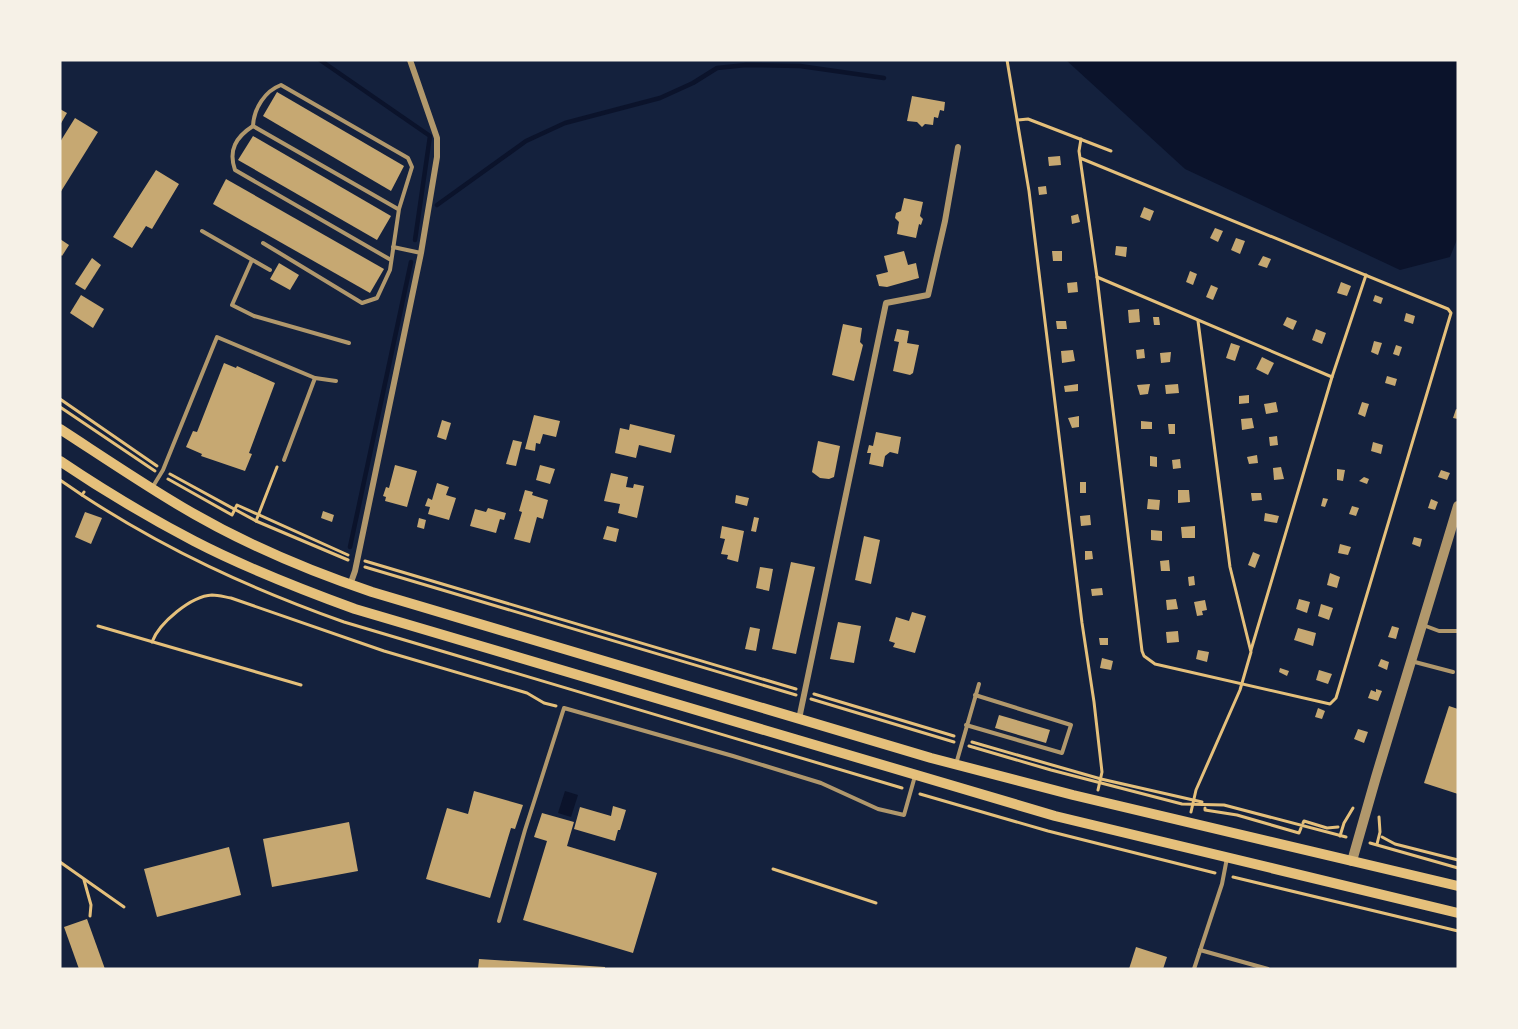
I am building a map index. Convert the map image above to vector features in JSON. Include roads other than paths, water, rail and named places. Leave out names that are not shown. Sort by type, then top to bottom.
[{"type":"main road","points":[[60,429],[152,489],[238,537],[350,585],[956,765],[1458,886]]},
{"type":"main road","points":[[60,461],[112,496],[194,542],[272,578],[355,609],[1084,824],[1458,913]]},
{"type":"street","points":[[350,585],[422,253],[437,157],[437,138],[410,60]]},
{"type":"street","points":[[799,720],[886,303],[928,296],[945,221],[958,147]]},
{"type":"street","points":[[1353,861],[1458,506]]},
{"type":"lane","points":[[254,126],[254,115],[270,89],[281,85],[408,158],[412,167],[399,209],[390,270],[377,298],[362,303],[263,243]]},
{"type":"lane","points":[[254,126],[399,209]]},
{"type":"lane","points":[[254,126],[243,133],[232,150],[231,159],[235,171],[392,260]]},
{"type":"lane","points":[[202,231],[270,270]]},
{"type":"lane","points":[[393,248],[422,253]]},
{"type":"lane","points":[[252,260],[232,305],[254,316],[349,343]]},
{"type":"lane","points":[[152,489],[162,472],[217,337],[315,378],[336,381]]},
{"type":"lane","points":[[284,460],[315,378]]},
{"type":"lane","points":[[1422,625],[1439,631],[1458,631]]},
{"type":"lane","points":[[1411,661],[1453,672]]},
{"type":"lane","points":[[956,765],[979,684]]},
{"type":"lane","points":[[966,725],[1062,753],[1071,725],[975,695]]},
{"type":"lane","points":[[499,921],[564,708],[821,783],[878,809],[904,815],[916,776]]},
{"type":"lane","points":[[1194,969],[1222,884],[1227,858]]},
{"type":"lane","points":[[1200,950],[1268,969]]},
{"type":"water","points":[[1066,60],[1458,60],[1458,237],[1450,257],[1400,270],[1185,169]]},
{"type":"water","points":[[565,791],[578,795],[571,817],[558,813]]},
{"type":"waterway","points":[[320,60],[430,136],[415,240]]},
{"type":"waterway","points":[[437,205],[526,141],[565,123],[660,98],[693,83],[717,68],[746,65],[800,66],[884,78]]},
{"type":"waterway","points":[[350,547],[411,262]]}]
